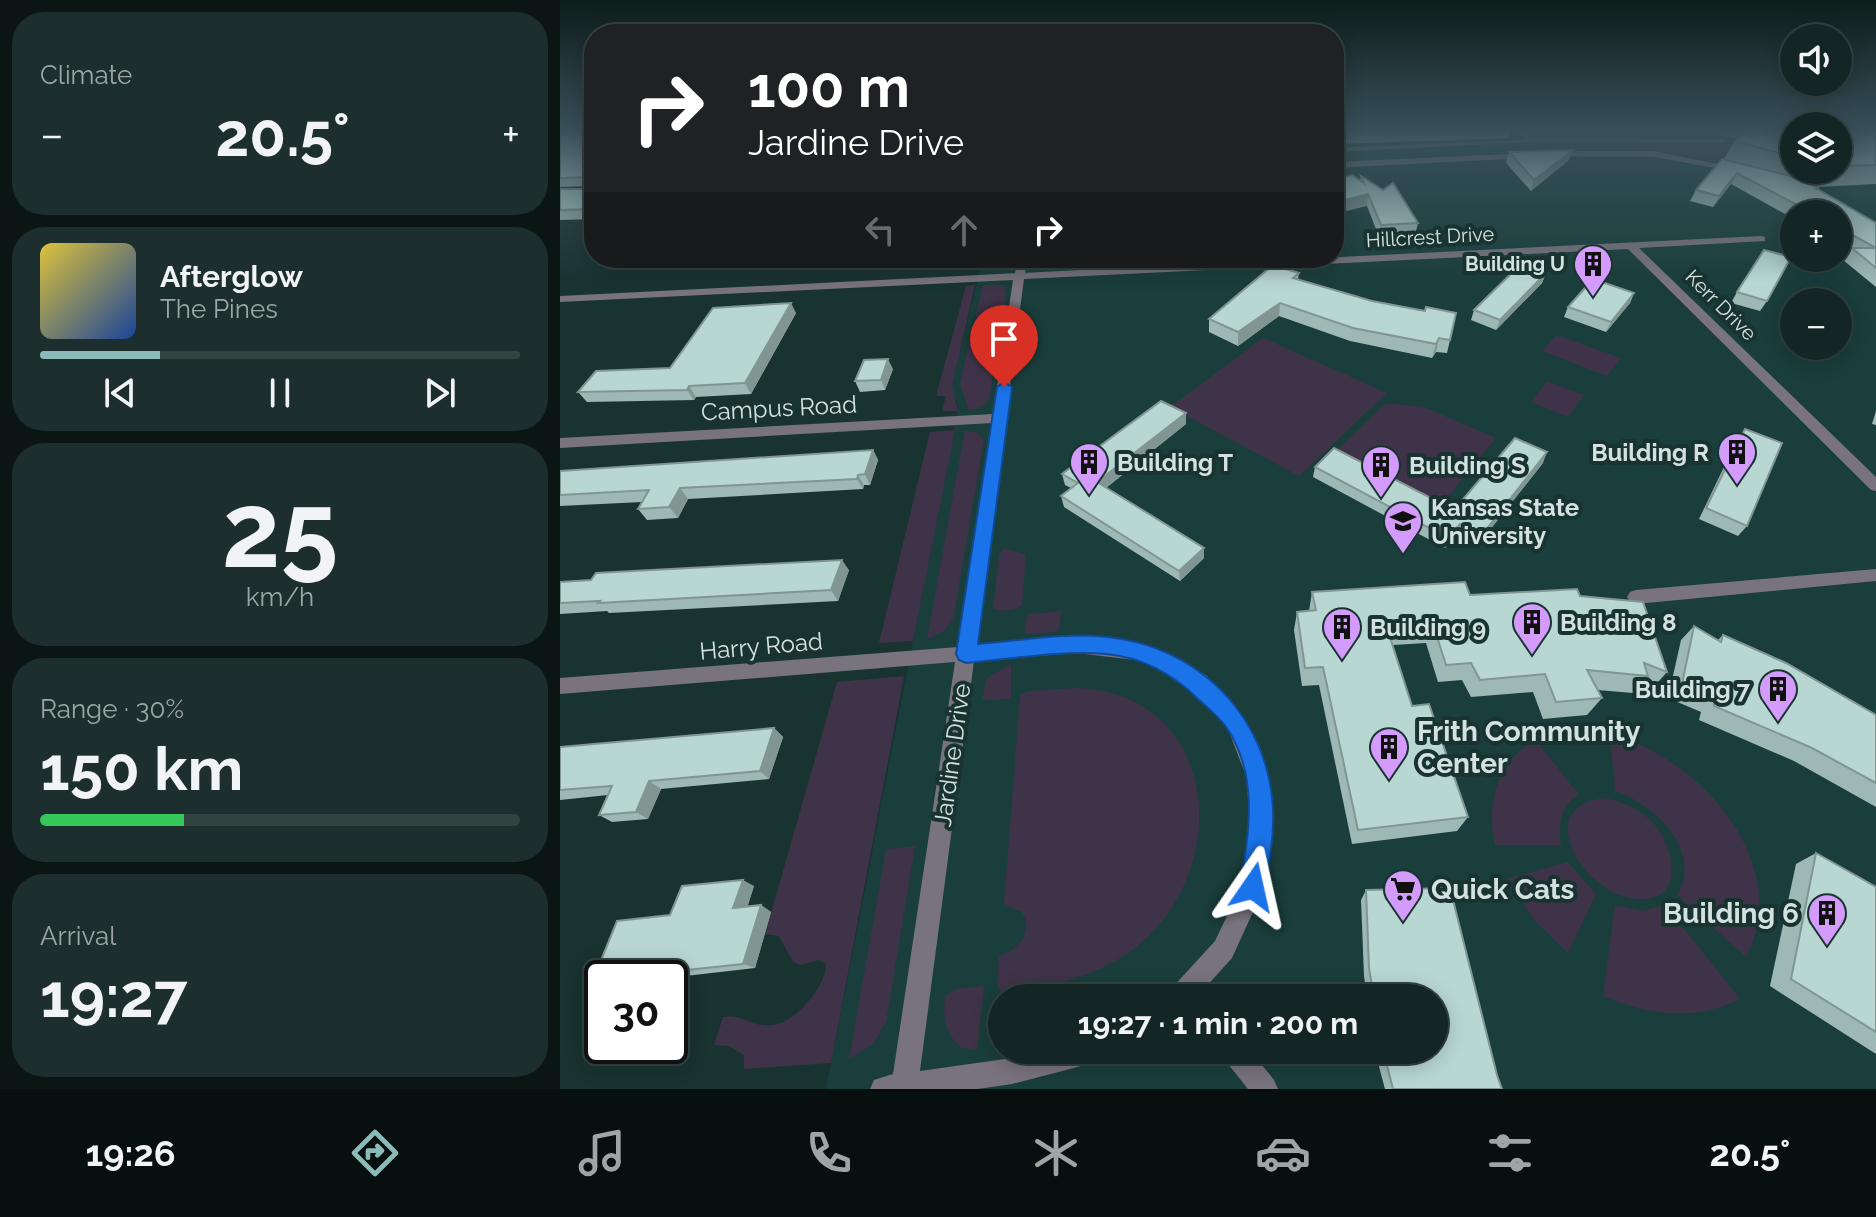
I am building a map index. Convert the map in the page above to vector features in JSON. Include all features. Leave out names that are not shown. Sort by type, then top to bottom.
[{"type":"street","name":"Kerr Drive","points":[[1630,245],[1761,239]]},
{"type":"street","name":"Kerr Drive","points":[[1630,245],[1876,486]]},
{"type":"street","name":"Hillcrest Drive","points":[[1344,260],[1630,245]]},
{"type":"street","name":"Jardine Drive","points":[[897,1088],[966,654],[1021,268]]},
{"type":"street","name":"Hillcrest Drive","points":[[560,299],[1204,268]]},
{"type":"street","name":"Campus Road","points":[[560,443],[1000,418]]},
{"type":"street","points":[[1636,597],[1876,575]]},
{"type":"street","name":"Harry Road","points":[[560,686],[1077,645],[1125,648],[1185,672],[1233,719],[1254,756],[1262,827],[1257,870],[1248,904],[1234,932],[1196,984]]},
{"type":"street","points":[[897,1088],[1012,1071],[1039,1064]]},
{"type":"street","points":[[1244,1064],[1265,1089]]},
{"type":"shaded area","name":"Kansas State University","points":[[1344,182],[1876,182],[1876,1089],[826,1089],[958,407],[951,388],[981,268],[1344,268]]},
{"type":"shaded area","points":[[975,285],[952,386],[958,411],[942,411],[946,396],[936,396],[966,286]]},
{"type":"shaded area","points":[[983,285],[1003,285],[1006,293],[989,399],[982,407],[969,411],[960,383]]},
{"type":"shaded area","points":[[1556,335],[1621,358],[1607,376],[1542,351]]},
{"type":"shaded area","points":[[1263,338],[1387,393],[1299,476],[1170,407]]},
{"type":"shaded area","points":[[1547,381],[1584,395],[1568,417],[1531,402]]},
{"type":"shaded area","points":[[1386,403],[1424,407],[1496,438],[1442,504],[1336,451]]},
{"type":"shaded area","points":[[955,430],[913,641],[879,643],[930,432]]},
{"type":"shaded area","points":[[965,430],[978,433],[984,439],[953,620],[943,632],[927,639]]},
{"type":"shaded area","points":[[1004,548],[1026,554],[1022,605],[1013,609],[993,610],[999,555]]},
{"type":"shaded area","points":[[1064,611],[1056,632],[1025,634],[1026,619],[1030,614]]},
{"type":"shaded area","points":[[1011,664],[1011,699],[982,700],[987,678]]},
{"type":"shaded area","points":[[904,676],[831,1063],[744,1069],[744,1055],[729,1046],[714,1045],[723,1017],[735,1017],[762,1025],[786,1021],[811,998],[825,973],[826,964],[818,960],[800,965],[793,962],[779,936],[765,934],[837,682]]},
{"type":"shaded area","points":[[1077,688],[1124,697],[1159,719],[1183,749],[1196,787],[1199,828],[1190,869],[1171,908],[1142,942],[1127,954],[1094,972],[1052,984],[997,984],[999,956],[1018,944],[1026,926],[1022,912],[1004,904],[1020,695],[1027,691]]},
{"type":"shaded area","points":[[1610,735],[1643,746],[1676,765],[1705,790],[1730,819],[1748,851],[1758,886],[1758,922],[1746,957],[1677,895],[1684,878],[1680,846],[1659,818],[1630,797],[1615,791]]},
{"type":"shaded area","points":[[1536,740],[1579,795],[1564,810],[1561,845],[1495,845],[1492,814],[1497,785],[1511,760]]},
{"type":"shaded area","points":[[1605,798],[1644,815],[1658,829],[1670,856],[1672,870],[1664,892],[1653,898],[1636,899],[1616,894],[1583,867],[1572,849],[1568,832],[1571,816],[1583,804]]},
{"type":"shaded area","points":[[915,846],[886,1022],[873,1044],[849,1059],[886,849]]},
{"type":"shaded area","points":[[1568,862],[1596,894],[1568,953],[1535,921],[1507,879]]},
{"type":"shaded area","points":[[1615,905],[1642,911],[1665,905],[1740,999],[1706,1011],[1672,1013],[1637,1008],[1603,996]]},
{"type":"shaded area","points":[[984,986],[977,1049],[962,1048],[951,1037],[946,1025],[945,996],[956,989]]},
{"type":"building","points":[[1344,182],[1370,182],[1383,190],[1393,183],[1418,223],[1381,225],[1368,194],[1344,200]]},
{"type":"building","points":[[1703,182],[1730,182],[1719,196],[1696,190]]},
{"type":"building","points":[[1754,182],[1809,184],[1819,188],[1816,188],[1837,200],[1788,200]]},
{"type":"building","points":[[560,189],[584,189],[584,209],[560,210]]},
{"type":"building","points":[[1852,209],[1876,223],[1876,248],[1852,235]]},
{"type":"building","points":[[1852,248],[1876,248],[1876,268]]},
{"type":"building","points":[[1764,250],[1780,254],[1780,272],[1783,272],[1767,301],[1737,292]]},
{"type":"building","points":[[1521,264],[1546,273],[1500,320],[1474,310]]},
{"type":"building","points":[[1269,268],[1299,273],[1293,278],[1372,301],[1425,311],[1426,307],[1456,313],[1450,340],[1439,338],[1436,344],[1353,328],[1280,303],[1238,332],[1209,319]]},
{"type":"building","points":[[1593,279],[1634,293],[1611,322],[1568,307]]},
{"type":"building","points":[[791,303],[745,383],[689,386],[687,390],[578,392],[596,371],[670,368],[713,308]]},
{"type":"building","points":[[888,359],[881,380],[855,381],[864,360]]},
{"type":"building","name":"Building T","points":[[1161,401],[1186,413],[1097,482],[1204,548],[1179,571],[1061,496],[1078,483],[1062,474]]},
{"type":"building","points":[[1745,429],[1782,443],[1747,526],[1706,508]]},
{"type":"building","name":"Building S","points":[[1515,438],[1547,452],[1481,536],[1460,524],[1448,538],[1315,467],[1334,448],[1454,510]]},
{"type":"building","points":[[873,450],[865,474],[858,475],[857,479],[680,488],[669,507],[638,509],[649,490],[560,495],[560,471]]},
{"type":"building","points":[[842,560],[831,590],[560,603],[560,582],[591,580],[596,573]]},
{"type":"building","points":[[1465,582],[1470,595],[1577,589],[1580,596],[1643,602],[1667,672],[1644,663],[1648,676],[1587,670],[1602,698],[1556,702],[1545,674],[1480,680],[1471,663],[1446,665],[1433,624],[1387,628],[1412,706],[1429,704],[1468,817],[1358,830],[1323,667],[1305,668],[1297,612],[1316,610],[1312,592]]},
{"type":"building","name":"Building 7","points":[[1694,626],[1721,642],[1723,635],[1786,663],[1876,715],[1876,783],[1812,748],[1714,706],[1715,698],[1682,684]]},
{"type":"building","points":[[774,728],[760,771],[649,781],[636,812],[599,815],[612,786],[560,790],[560,747]]},
{"type":"building","name":"Building 6","points":[[1816,853],[1876,887],[1876,1032],[1791,979]]},
{"type":"building","points":[[743,880],[733,908],[761,905],[743,964],[688,970],[688,960],[601,960],[617,921],[670,915],[682,886]]},
{"type":"building","points":[[1450,888],[1502,1089],[1393,1089],[1387,1064],[1448,1064],[1448,984],[1372,984],[1366,890]]},
{"type":"place","name":"Building U","points":[[1593,298]]},
{"type":"place","name":"Building R","points":[[1737,486]]},
{"type":"place","name":"Building T","points":[[1089,496]]},
{"type":"place","name":"Building S","points":[[1381,499]]},
{"type":"place","name":"Kansas State University","points":[[1403,555]]},
{"type":"place","name":"Building 8","points":[[1532,656]]},
{"type":"place","name":"Building 9","points":[[1342,661]]},
{"type":"place","name":"Building 7","points":[[1778,723]]},
{"type":"place","name":"Frith Community Center","points":[[1389,781]]},
{"type":"place","name":"Quick Cats","points":[[1403,923]]},
{"type":"place","name":"Building 6","points":[[1827,947]]},
{"type":"route","points":[[1004,387],[966,654],[1108,645],[1147,655],[1185,672],[1233,719],[1254,756],[1262,801],[1262,827],[1253,887]]}]
